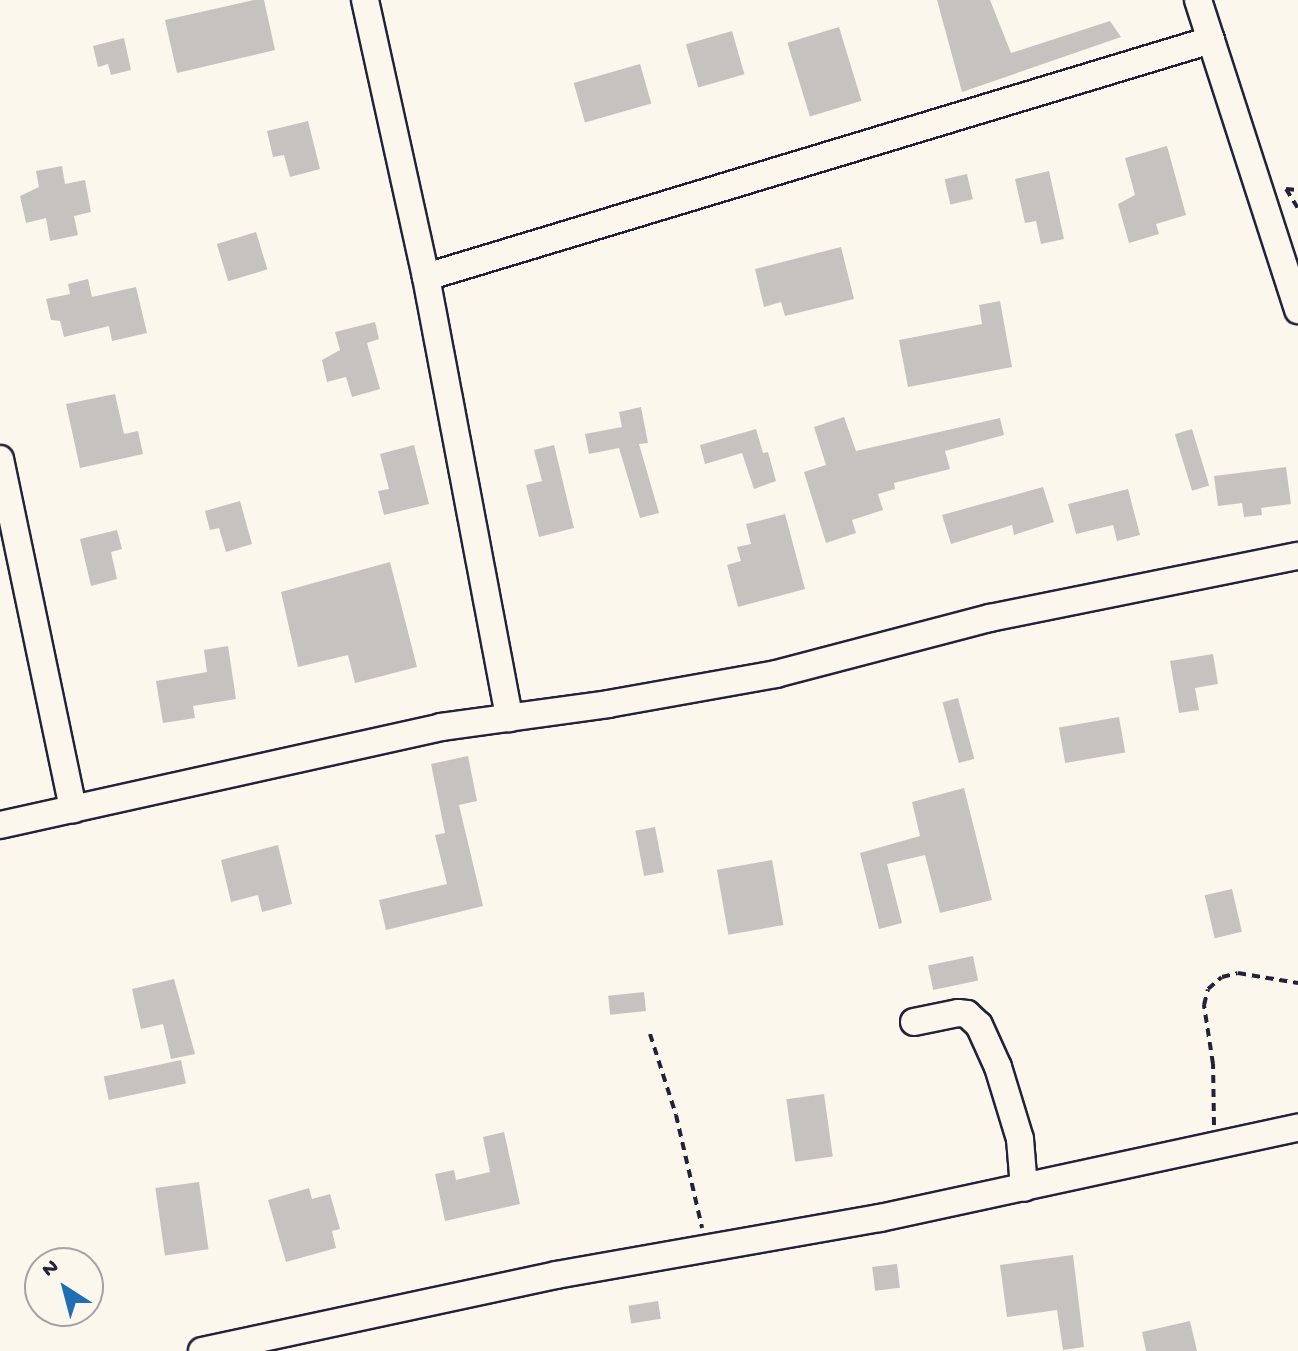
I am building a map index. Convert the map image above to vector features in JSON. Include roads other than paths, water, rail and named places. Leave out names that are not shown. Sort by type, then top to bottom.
[{"type":"street","points":[[365,0],[426,277],[509,718]]},
{"type":"street","points":[[1198,0],[1298,310]]},
{"type":"street","points":[[426,277],[1211,40]]},
{"type":"street","points":[[0,459],[73,809]]},
{"type":"street","points":[[0,825],[441,727],[776,674],[990,618],[1298,556]]},
{"type":"street","points":[[914,1022],[958,1013],[967,1014],[979,1025],[998,1067],[1020,1139],[1024,1188]]},
{"type":"street","points":[[202,1351],[483,1290],[1024,1188],[1218,1143],[1298,1128]]}]
